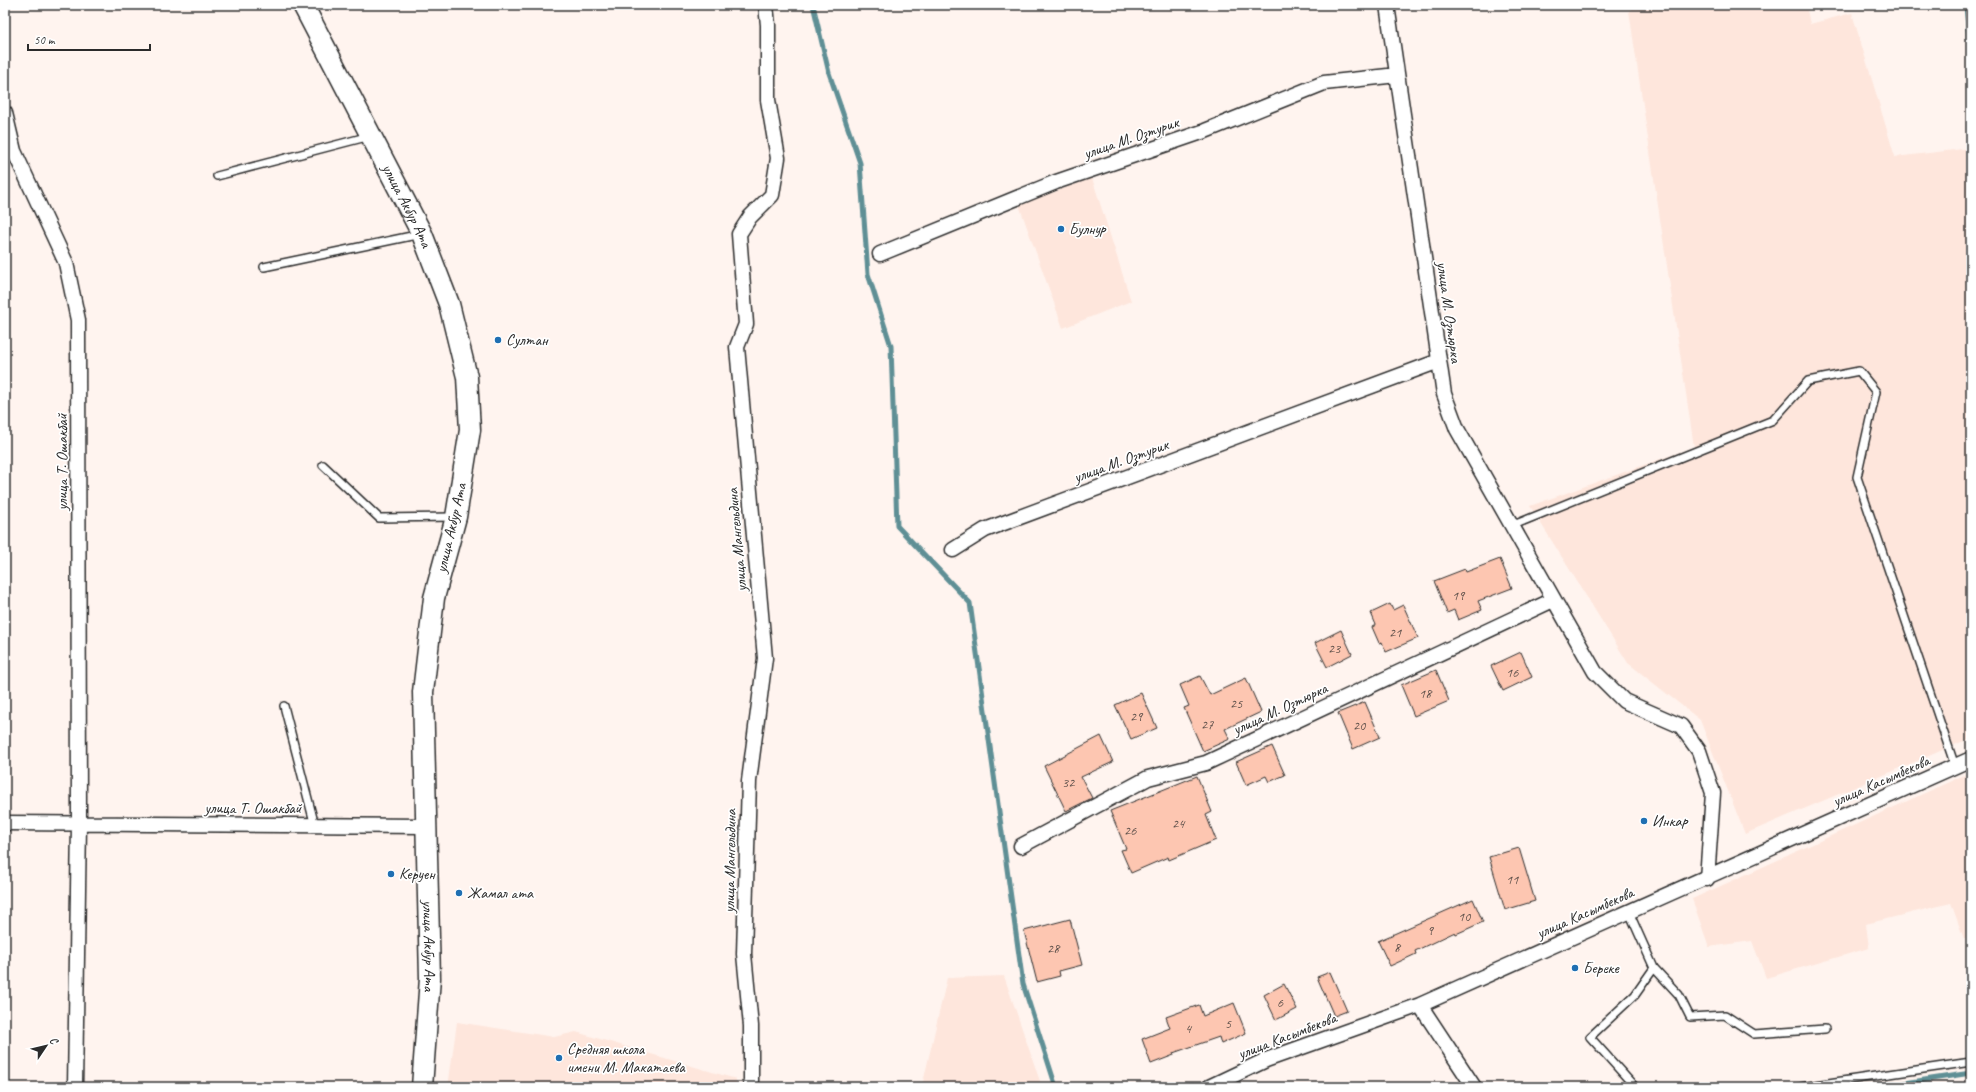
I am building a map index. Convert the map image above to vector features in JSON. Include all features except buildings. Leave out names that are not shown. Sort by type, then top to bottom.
[{"type":"main road","name":"улица Акбур Ата","points":[[303,5],[422,234],[448,304],[467,377],[470,430],[456,517],[434,598],[423,692],[430,978],[422,1087]]},
{"type":"street","name":"улица Мангельдина","points":[[751,1087],[751,1026],[744,954],[749,781],[765,658],[737,347],[746,324],[739,234],[750,217],[772,195],[778,158],[768,100],[768,25],[766,5]]},
{"type":"street","name":"улица М. Озтюрка","points":[[1387,5],[1444,394],[1457,429],[1595,672],[1624,701],[1681,726],[1699,751],[1713,793],[1706,879]]},
{"type":"street","name":"улица М. Озтурик","points":[[880,254],[1056,182],[1204,131],[1324,83],[1397,75]]},
{"type":"street","name":"улица Т. Ошакбай","points":[[5,113],[14,151],[66,263],[78,320],[79,824],[75,1087]]},
{"type":"street","name":"улица М. Озтурик","points":[[953,550],[985,530],[1439,361]]},
{"type":"street","name":"улица М. Озтюрка","points":[[1021,846],[1148,778],[1206,763],[1553,600]]},
{"type":"street","name":"улица Касымбекова","points":[[1209,1087],[1266,1060],[1420,1005],[1706,879],[1971,759]]},
{"type":"street","name":"улица Т. Ошакбай","points":[[5,823],[426,826]]},
{"type":"street","points":[[1420,1005],[1474,1087]]},
{"type":"lane","points":[[217,176],[371,136]]},
{"type":"lane","points":[[264,267],[422,234]]},
{"type":"lane","points":[[1511,526],[1773,420],[1808,381],[1859,371],[1876,392],[1857,477],[1955,766]]},
{"type":"lane","points":[[323,465],[379,518],[456,517]]},
{"type":"lane","points":[[284,706],[315,826]]},
{"type":"lane","points":[[1629,912],[1654,968],[1679,995],[1690,1017],[1725,1015],[1754,1034],[1825,1029]]},
{"type":"lane","points":[[1635,1087],[1590,1037],[1635,995],[1654,968]]},
{"type":"lane","points":[[1801,1087],[1971,1062]]},
{"type":"shaded area","points":[[1636,5],[1806,5],[1810,24],[1852,13],[1895,157],[1971,148],[1971,738],[1745,834],[1700,720],[1628,663],[1530,506],[1694,447],[1629,11]]},
{"type":"shaded area","points":[[1092,178],[1131,301],[1063,328],[1019,205]]},
{"type":"shaded area","points":[[1971,772],[1971,939],[1964,939],[1951,903],[1866,924],[1869,948],[1766,978],[1752,941],[1709,947],[1692,899]]},
{"type":"shaded area","points":[[1004,976],[1042,1087],[922,1087],[947,978]]},
{"type":"shaded area","name":"Средняя школа имени М. Макатаева","points":[[457,1022],[554,1037],[576,1032],[736,1079],[736,1087],[448,1087]]},
{"type":"waterway","points":[[813,5],[829,73],[860,163],[868,274],[891,346],[897,526],[970,603],[1023,984],[1056,1087]]},
{"type":"waterway","points":[[1966,5],[1971,59]]},
{"type":"waterway","points":[[1878,1087],[1971,1073]]},
{"type":"place","name":"Булнур","points":[[1061,229]]},
{"type":"place","name":"Султан","points":[[498,340]]},
{"type":"place","name":"Инкар","points":[[1644,821]]},
{"type":"place","name":"Керуен","points":[[391,874]]},
{"type":"place","name":"Жамал ата","points":[[459,893]]},
{"type":"place","name":"Береке","points":[[1575,968]]},
{"type":"place","name":"Средняя школа имени М. Макатаева","points":[[559,1058]]}]
